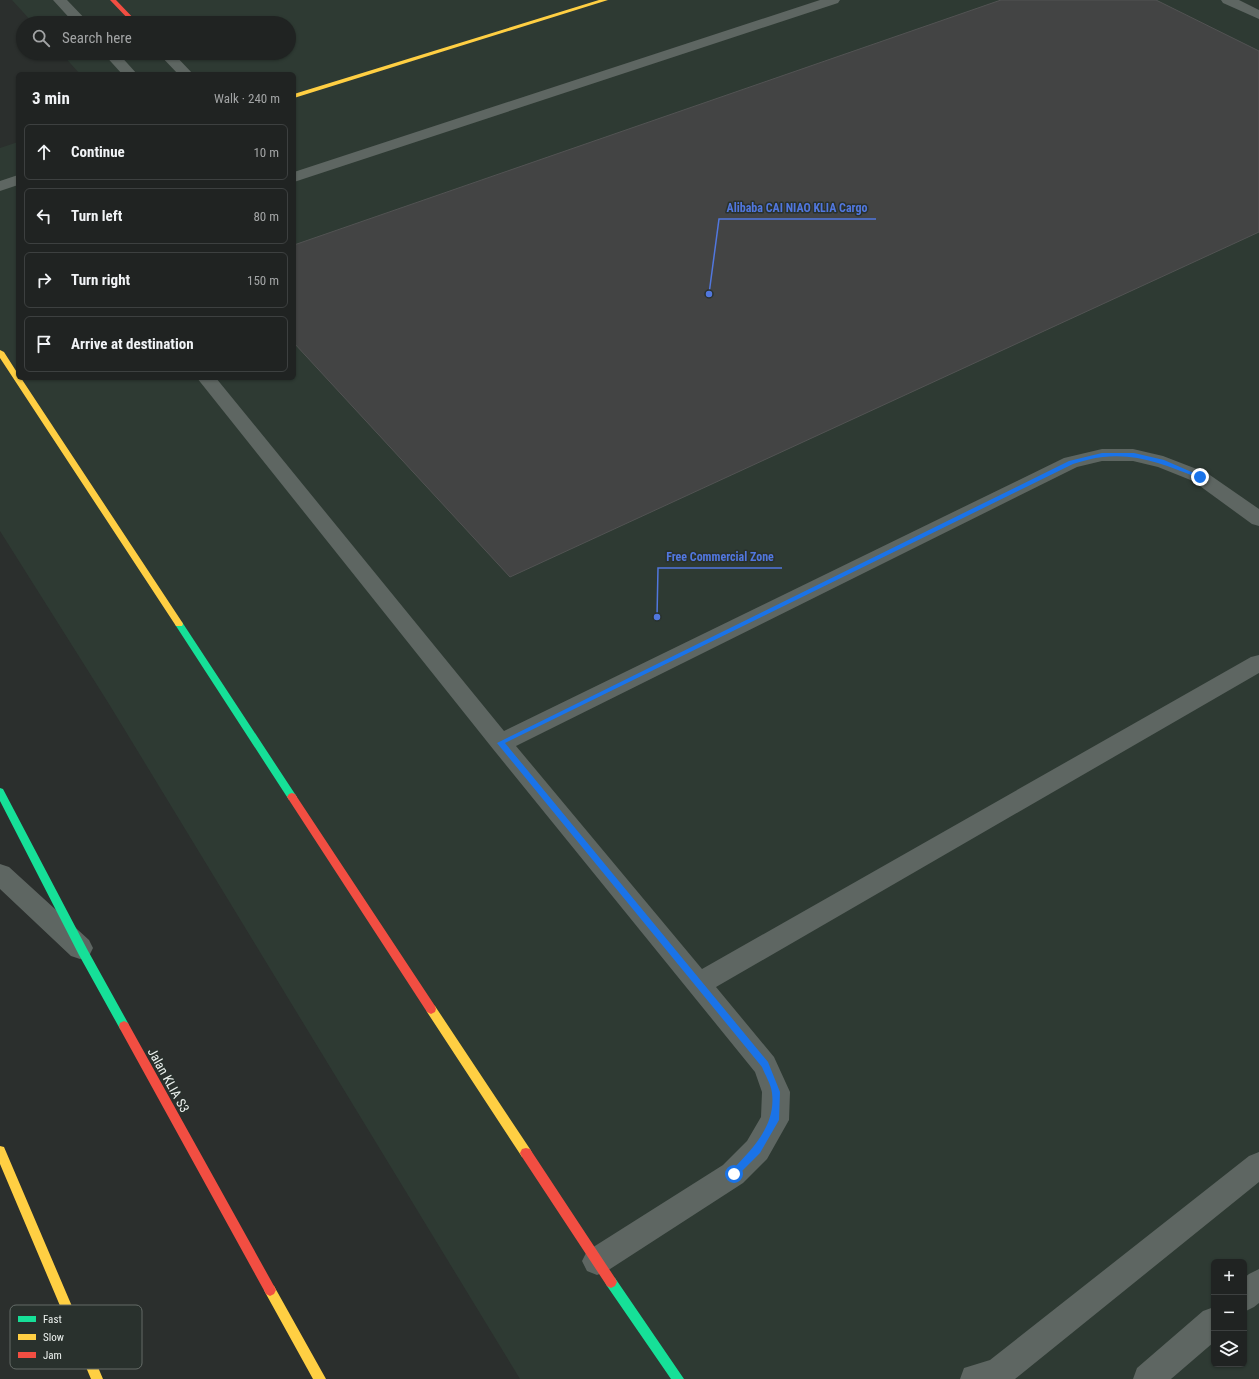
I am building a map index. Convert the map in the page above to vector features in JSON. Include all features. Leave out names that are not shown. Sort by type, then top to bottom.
[{"type":"street","points":[[60,0],[75,16]]},
{"type":"street","points":[[112,0],[128,16]]},
{"type":"street","points":[[296,95],[605,0]]},
{"type":"street","points":[[296,176],[833,0]]},
{"type":"street","points":[[1228,0],[1259,15]]},
{"type":"street","points":[[117,60],[128,72]]},
{"type":"street","points":[[172,60],[184,72]]},
{"type":"street","points":[[0,186],[16,181]]},
{"type":"street","points":[[0,352],[16,376]]},
{"type":"street","points":[[18,380],[597,1261],[678,1379]]},
{"type":"street","points":[[208,380],[501,743],[765,1064],[776,1092],[775,1120],[757,1150],[734,1174],[597,1261]]},
{"type":"street","points":[[501,743],[1071,462],[1102,455],[1134,455],[1164,462],[1200,477],[1259,519]]},
{"type":"street","points":[[698,984],[1259,663]]},
{"type":"street","name":"Jalan KLIA S3","points":[[0,792],[83,952],[320,1379]]},
{"type":"street","points":[[0,874],[83,952]]},
{"type":"street","points":[[0,1150],[66,1305]]},
{"type":"street","points":[[975,1379],[997,1374],[1259,1165]]},
{"type":"street","points":[[1246,1295],[1259,1284]]},
{"type":"street","points":[[1148,1379],[1211,1325]]},
{"type":"street","points":[[93,1369],[97,1379]]},
{"type":"shaded area","points":[[12,0],[1259,0],[1259,1379],[520,1379],[109,704],[0,531],[0,148],[16,143],[16,380],[296,380],[296,72],[78,72],[67,60],[296,60],[296,16],[27,16]]},
{"type":"building","points":[[1001,0],[1156,0],[1259,51],[1259,232],[510,577],[296,345],[296,244]]},
{"type":"traffic: fast","points":[[179,624],[292,797]]},
{"type":"traffic: fast","points":[[0,792],[83,952],[124,1026]]},
{"type":"traffic: fast","points":[[611,1282],[678,1379]]},
{"type":"traffic: slow","points":[[296,95],[605,0]]},
{"type":"traffic: slow","points":[[0,352],[16,376]]},
{"type":"traffic: slow","points":[[18,380],[179,624]]},
{"type":"traffic: slow","points":[[431,1009],[526,1153]]},
{"type":"traffic: slow","points":[[0,1151],[66,1305]]},
{"type":"traffic: slow","points":[[270,1290],[320,1379]]},
{"type":"traffic: slow","points":[[93,1369],[97,1379]]},
{"type":"traffic: jam","points":[[113,0],[128,16]]},
{"type":"traffic: jam","points":[[292,797],[431,1009]]},
{"type":"traffic: jam","points":[[124,1026],[270,1290]]},
{"type":"traffic: jam","points":[[526,1153],[611,1282]]},
{"type":"place","name":"Alibaba CAI NIAO KLIA Cargo","points":[[709,294]]},
{"type":"place","name":"Free Commercial Zone","points":[[657,617]]},
{"type":"route","points":[[734,1174],[757,1150],[775,1120],[776,1092],[765,1064],[501,743],[1071,462],[1102,455],[1134,455],[1164,462],[1200,477]]}]
